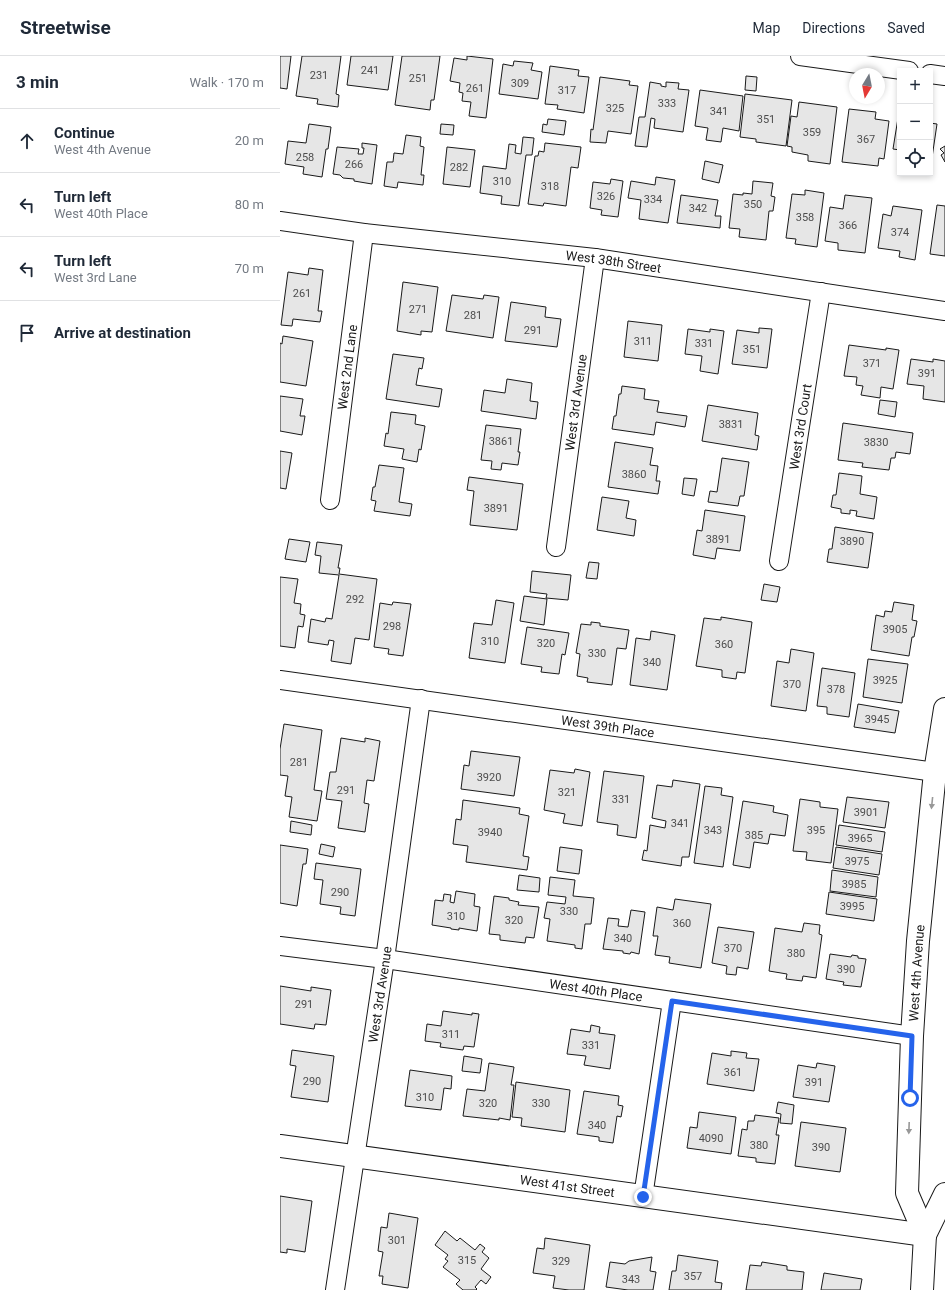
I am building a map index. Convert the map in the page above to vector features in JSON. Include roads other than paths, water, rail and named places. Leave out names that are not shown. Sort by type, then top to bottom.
[{"type":"street","points":[[800,56],[897,69]]},
{"type":"street","points":[[933,74],[945,76]]},
{"type":"street","name":"West 38th Street","points":[[280,221],[364,234],[595,258],[945,311]]},
{"type":"street","name":"West 2nd Lane","points":[[330,500],[364,234]]},
{"type":"street","name":"West 3rd Avenue","points":[[556,547],[595,258]]},
{"type":"street","name":"West 3rd Court","points":[[779,561],[821,292]]},
{"type":"street","name":"West 39th Place","points":[[280,680],[936,772]]},
{"type":"street","name":"West 3rd Avenue","points":[[335,1290],[354,1156],[385,959],[421,699]]},
{"type":"street","name":"West 4th Avenue","points":[[926,1235],[907,1193],[912,1036],[918,941],[936,772],[945,709]]},
{"type":"street","name":"West 40th Place","points":[[280,946],[385,959],[912,1036]]},
{"type":"street","points":[[643,1197],[672,1001]]},
{"type":"street","name":"West 41st Street","points":[[280,1146],[926,1235]]},
{"type":"street","name":"West 4th Avenue","points":[[922,1290],[926,1235],[945,1194]]}]
